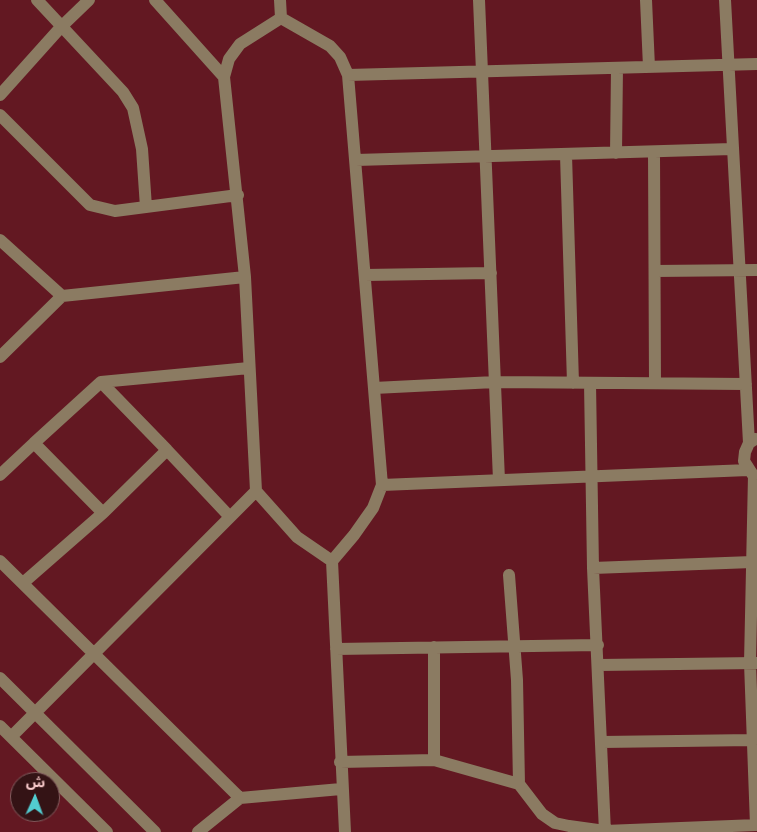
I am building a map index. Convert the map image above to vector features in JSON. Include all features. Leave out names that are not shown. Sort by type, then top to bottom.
[{"type":"street","points":[[37,0],[123,92],[132,108],[142,149],[146,207]]},
{"type":"street","points":[[0,95],[61,27],[90,0]]},
{"type":"street","points":[[155,0],[224,77]]},
{"type":"street","points":[[479,0],[499,480]]},
{"type":"street","points":[[646,0],[649,67]]},
{"type":"street","points":[[509,575],[517,680],[519,784],[542,814],[556,823],[605,831],[756,825],[753,740],[753,474],[744,461],[745,452],[753,441],[746,384],[725,0]]},
{"type":"street","points":[[279,1],[282,18],[330,46],[340,57],[348,75],[382,485],[373,508],[354,535],[332,560],[341,789],[345,832]]},
{"type":"street","points":[[282,18],[240,44],[229,59],[224,77],[238,195],[245,277],[256,491],[297,537],[332,560]]},
{"type":"street","points":[[348,75],[757,64]]},
{"type":"street","points":[[616,153],[617,68]]},
{"type":"street","points":[[0,115],[90,205],[115,211],[238,195]]},
{"type":"street","points":[[356,160],[486,158],[732,149]]},
{"type":"street","points":[[654,152],[655,383]]},
{"type":"street","points":[[566,155],[573,383]]},
{"type":"street","points":[[0,240],[62,296]]},
{"type":"street","points":[[655,271],[757,270]]},
{"type":"street","points":[[365,275],[491,273]]},
{"type":"street","points":[[0,357],[62,296],[245,277]]},
{"type":"street","points":[[0,475],[101,382],[249,368]]},
{"type":"street","points":[[101,382],[230,517]]},
{"type":"street","points":[[374,388],[495,382],[746,384]]},
{"type":"street","points":[[590,383],[594,568],[605,831]]},
{"type":"street","points":[[34,443],[103,513]]},
{"type":"street","points":[[22,583],[103,513],[167,450]]},
{"type":"street","points":[[382,485],[592,475],[753,474]]},
{"type":"street","points":[[11,737],[256,491]]},
{"type":"street","points":[[0,561],[240,798]]},
{"type":"street","points":[[594,568],[752,562]]},
{"type":"street","points":[[336,649],[598,645]]},
{"type":"street","points":[[434,647],[434,760]]},
{"type":"street","points":[[599,665],[754,663]]},
{"type":"street","points":[[0,678],[155,832]]},
{"type":"street","points":[[0,726],[107,832]]},
{"type":"street","points":[[602,742],[753,740]]},
{"type":"street","points":[[340,762],[434,760],[519,784]]},
{"type":"street","points":[[198,832],[240,798],[341,789]]}]
